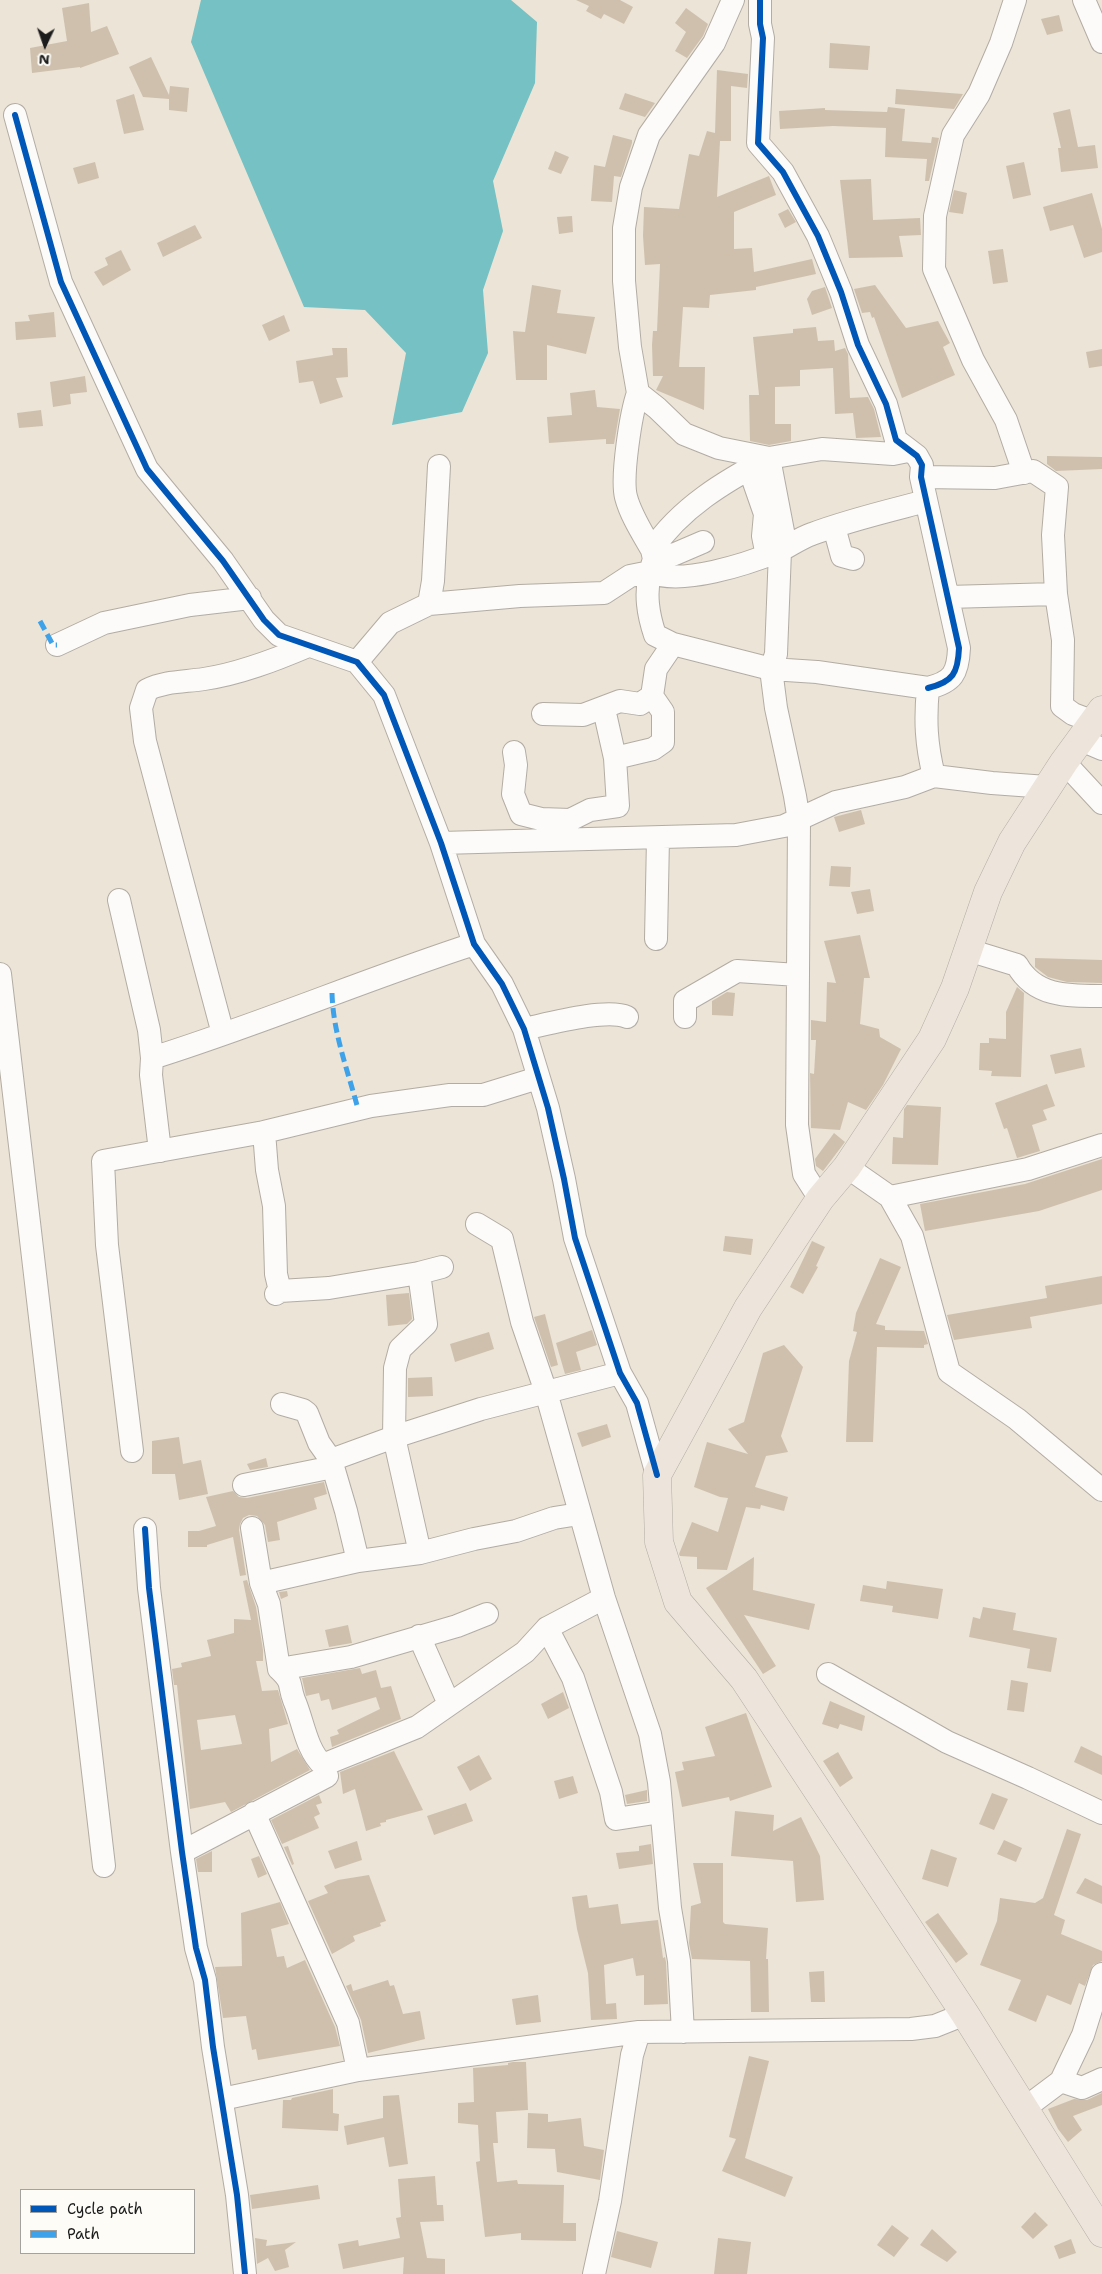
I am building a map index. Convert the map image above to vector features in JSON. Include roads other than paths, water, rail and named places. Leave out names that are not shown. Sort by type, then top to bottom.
[{"type":"main road","points":[[1095,730],[1064,762],[1012,842],[992,884],[955,988],[932,1039],[847,1166],[820,1199],[748,1308],[658,1475],[659,1542],[678,1602],[744,1679],[965,2014],[1102,2233]]},
{"type":"street","points":[[733,0],[714,43],[650,135],[631,187],[624,228],[624,281],[630,347],[638,393],[632,410],[626,462],[626,496],[652,560],[661,577],[677,578],[748,563],[778,551],[810,534],[926,501]]},
{"type":"street","points":[[760,0],[760,24],[763,38],[758,143],[782,172],[818,236],[841,292],[858,345],[886,404],[896,440],[917,456],[922,465],[921,477],[959,648],[959,665],[945,683],[928,688],[817,672],[771,669],[672,644],[655,635],[648,616],[647,588],[652,560],[666,530],[698,502],[749,468],[769,458],[822,449],[893,454],[908,451]]},
{"type":"street","points":[[1015,0],[1001,42],[979,94],[953,135],[935,216],[934,270],[973,360],[1006,420],[1024,473]]},
{"type":"street","points":[[1084,0],[1102,42]]},
{"type":"street","points":[[15,115],[60,282],[147,469],[223,560],[264,620],[279,634],[357,662],[384,695],[440,843],[474,944],[502,984],[524,1029],[562,1170],[575,1238],[620,1373],[637,1403],[658,1475]]},
{"type":"street","points":[[638,393],[684,434],[719,448],[769,458]]},
{"type":"street","points":[[769,458],[778,551],[776,654],[771,669],[798,821],[797,1125],[804,1174],[820,1199]]},
{"type":"street","points":[[429,604],[433,582],[439,466]]},
{"type":"street","points":[[749,468],[765,514],[764,536],[778,551]]},
{"type":"street","points":[[921,477],[994,478],[1033,471],[1057,486],[1053,535],[1056,594],[1063,640],[1062,706],[1095,730]]},
{"type":"street","points":[[834,527],[842,556],[853,559]]},
{"type":"street","points":[[357,662],[390,623],[429,604],[520,596],[604,594],[652,560],[675,554],[703,542]]},
{"type":"street","points":[[948,597],[1056,594]]},
{"type":"street","points":[[57,645],[104,622],[190,605],[250,598]]},
{"type":"street","points":[[615,758],[653,749],[663,742],[663,712],[652,696],[656,669],[672,644]]},
{"type":"street","points":[[223,1034],[145,741],[141,708],[147,690],[160,684],[205,679],[230,673],[308,646]]},
{"type":"street","points":[[928,688],[925,720],[928,754],[934,776]]},
{"type":"street","points":[[543,714],[584,715],[604,709],[620,701],[640,704],[652,696]]},
{"type":"street","points":[[514,752],[516,765],[513,794],[521,814],[541,819],[570,820],[590,810],[618,806],[615,758],[604,709]]},
{"type":"street","points":[[1064,762],[1102,803]]},
{"type":"street","points":[[440,843],[736,836],[784,826],[836,802],[905,787],[934,776],[1047,787]]},
{"type":"street","points":[[656,939],[658,838]]},
{"type":"street","points":[[119,900],[149,1030],[152,1058],[151,1075],[160,1151]]},
{"type":"street","points":[[152,1058],[474,944]]},
{"type":"street","points":[[968,950],[1016,965],[1024,978],[1037,988],[1062,994],[1102,996]]},
{"type":"street","points":[[685,1017],[685,1001],[737,971],[798,975]]},
{"type":"street","points":[[0,974],[104,1866]]},
{"type":"street","points":[[524,1029],[571,1019],[610,1015],[628,1017]]},
{"type":"street","points":[[132,1451],[107,1245],[104,1161],[264,1132],[372,1106],[450,1095],[482,1095],[538,1078]]},
{"type":"street","points":[[264,1132],[266,1170],[274,1206],[278,1293],[329,1288],[419,1273],[442,1267]]},
{"type":"street","points":[[890,1197],[1028,1169],[1102,1146]]},
{"type":"street","points":[[847,1166],[890,1197],[912,1236],[949,1372],[1017,1419],[1102,1490]]},
{"type":"street","points":[[477,1224],[502,1239],[522,1322],[546,1392],[604,1598],[650,1734],[659,1782],[670,1908],[679,1960],[683,2032]]},
{"type":"street","points":[[419,1273],[426,1324],[400,1349],[396,1368],[394,1436],[420,1553]]},
{"type":"street","points":[[244,1485],[332,1464],[394,1436],[546,1392],[620,1373]]},
{"type":"street","points":[[282,1404],[303,1410],[308,1414],[318,1443],[332,1464],[358,1561]]},
{"type":"street","points":[[260,1583],[358,1561],[420,1553],[474,1539],[516,1531],[554,1518],[579,1514]]},
{"type":"street","points":[[182,1852],[327,1776],[322,1765],[315,1758],[294,1699],[290,1678],[279,1669],[269,1604],[260,1583],[252,1528]]},
{"type":"street","points":[[145,1529],[150,1588],[182,1852],[196,1948],[205,1980],[213,2047],[237,2195],[245,2274]]},
{"type":"street","points":[[322,1765],[417,1728],[525,1652],[547,1628],[604,1598]]},
{"type":"street","points":[[279,1669],[351,1657],[487,1614]]},
{"type":"street","points":[[547,1628],[573,1678],[610,1792],[616,1819],[661,1812]]},
{"type":"street","points":[[420,1636],[449,1704]]},
{"type":"street","points":[[828,1674],[947,1742],[1102,1813]]},
{"type":"street","points":[[254,1813],[348,2023],[358,2070]]},
{"type":"street","points":[[1025,2108],[1061,2081],[1083,2035],[1102,1974]]},
{"type":"street","points":[[222,2099],[358,2070],[639,2032],[911,2029],[935,2026],[965,2014]]},
{"type":"street","points":[[594,2274],[610,2201],[632,2055],[639,2032]]},
{"type":"street","points":[[1061,2081],[1082,2088],[1102,2079]]},
{"type":"water","points":[[201,0],[511,0],[537,22],[535,83],[493,181],[503,231],[483,290],[488,353],[462,412],[392,425],[406,353],[365,310],[304,307],[191,42]]}]
